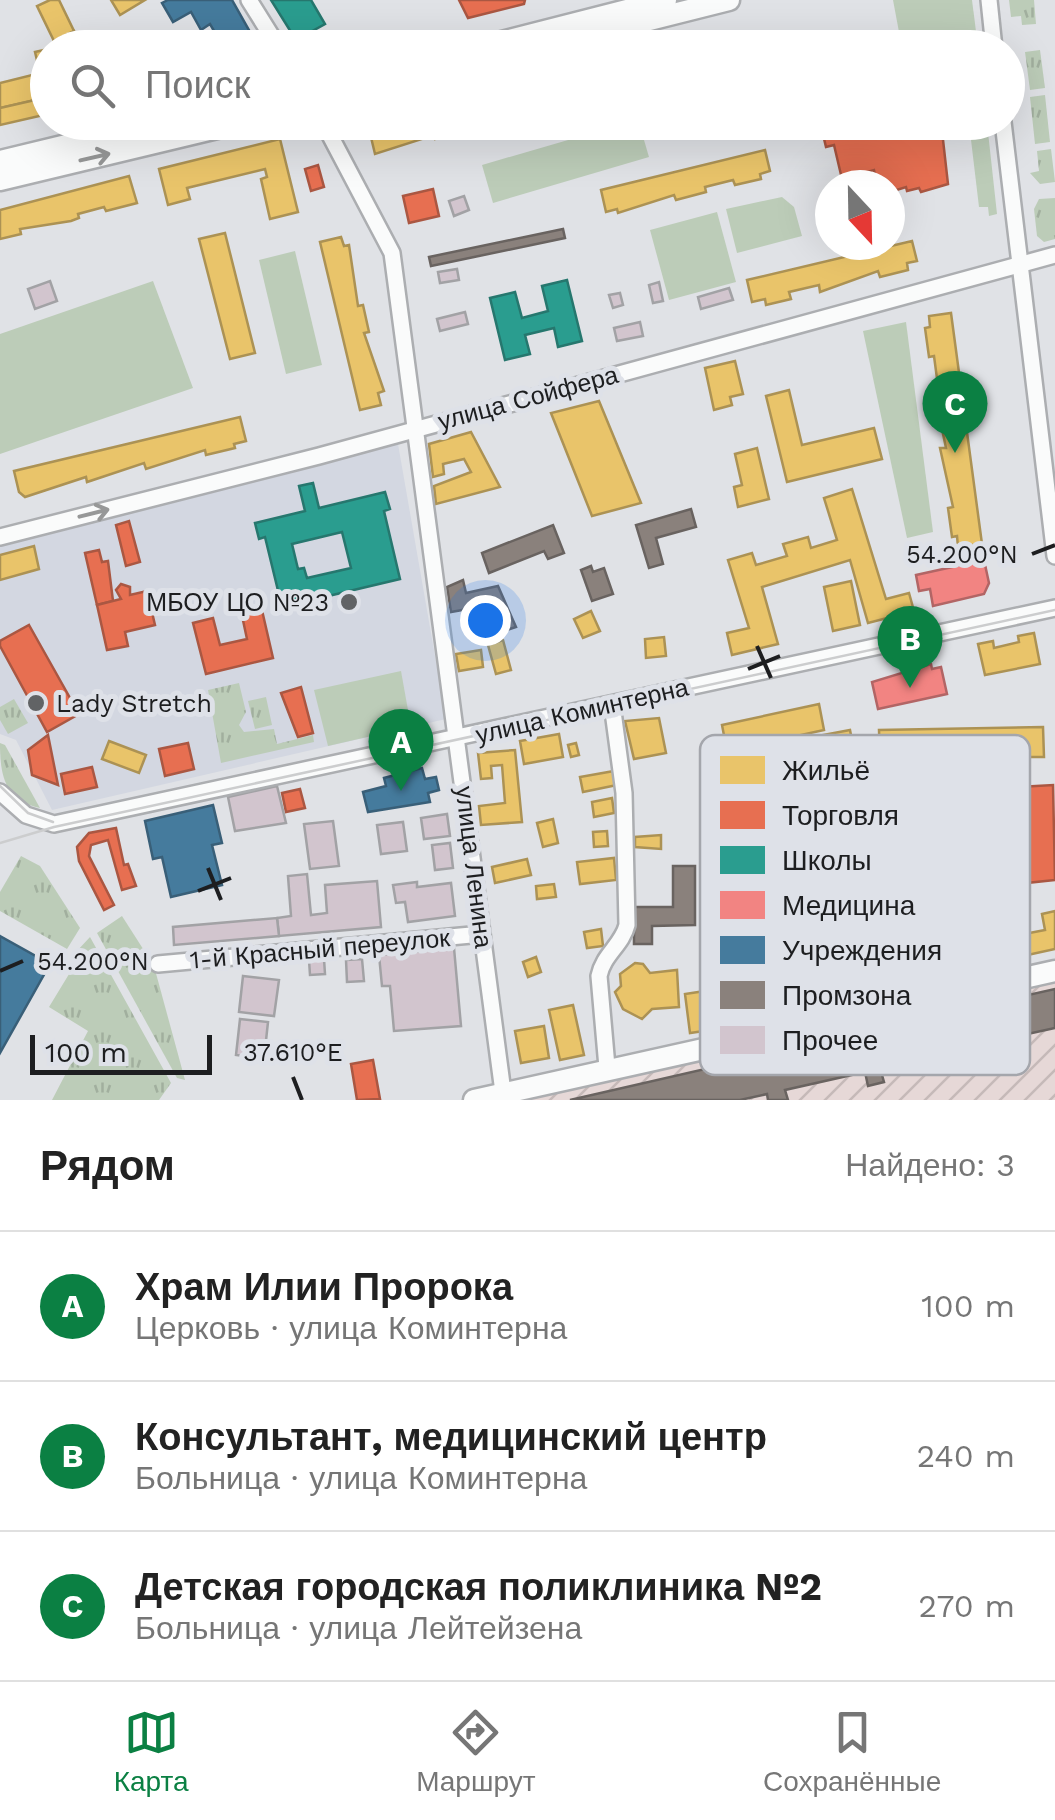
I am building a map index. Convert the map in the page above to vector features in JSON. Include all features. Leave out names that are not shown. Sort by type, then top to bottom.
[{"type":"main road","points":[[548,30],[666,0]]},
{"type":"main road","points":[[610,30],[729,0]]},
{"type":"main road","points":[[0,161],[87,140]]},
{"type":"main road","points":[[0,180],[167,140]]},
{"type":"main road","points":[[1030,975],[1055,970]]},
{"type":"main road","points":[[474,1100],[700,1047]]},
{"type":"street","points":[[249,0],[268,30]]},
{"type":"street","points":[[989,0],[992,30]]},
{"type":"street","name":"улица Ленина","points":[[333,140],[392,253],[503,1092]]},
{"type":"street","points":[[1004,140],[1055,556]]},
{"type":"street","name":"улица Сойфера","points":[[0,537],[1022,267],[1055,254]]},
{"type":"street","name":"улица Коминтерна","points":[[0,792],[26,816],[54,824],[1055,608]]},
{"type":"street","points":[[607,1067],[598,976],[602,962],[624,937],[627,925],[624,793],[612,704]]},
{"type":"street","name":"1-й Красный переулок","points":[[158,964],[482,934]]},
{"type":"shaded area","points":[[398,444],[446,719],[52,810],[16,740],[0,734],[0,540]]},
{"type":"shaded area","points":[[1055,978],[1055,1100],[520,1100],[700,1059],[700,1075],[1030,1075],[1030,984]]},
{"type":"green space","points":[[893,0],[972,0],[976,30],[899,30]]},
{"type":"green space","points":[[1009,0],[1034,0],[1036,24],[1022,25],[1021,16],[1011,17]]},
{"type":"green space","points":[[1040,50],[1045,88],[1030,90],[1025,52]]},
{"type":"green space","points":[[1045,95],[1050,142],[1035,144],[1030,97]]},
{"type":"green space","points":[[568,140],[644,140],[649,157],[493,203],[482,165]]},
{"type":"green space","points":[[971,140],[989,140],[997,214],[989,216],[988,207],[979,207]]},
{"type":"green space","points":[[1051,149],[1055,182],[1040,184],[1030,173],[1039,171],[1037,151]]},
{"type":"green space","points":[[782,197],[794,207],[802,236],[737,253],[726,209]]},
{"type":"green space","points":[[1055,198],[1055,239],[1044,242],[1037,236],[1034,209],[1039,199]]},
{"type":"green space","points":[[717,212],[736,282],[669,300],[650,230]]},
{"type":"green space","points":[[295,251],[322,365],[286,374],[259,260]]},
{"type":"green space","points":[[153,281],[193,388],[0,454],[0,334]]},
{"type":"green space","points":[[906,322],[933,532],[907,538],[863,331]]},
{"type":"green space","points":[[401,671],[411,727],[328,746],[314,690]]},
{"type":"green space","points":[[239,683],[246,712],[239,725],[244,732],[274,729],[277,744],[313,735],[314,742],[221,763],[208,690]]},
{"type":"green space","points":[[266,697],[272,725],[255,729],[248,701]]},
{"type":"green space","points":[[14,699],[28,723],[8,734],[0,720],[0,707]]},
{"type":"green space","points":[[0,743],[5,745],[40,808],[19,799],[6,784]]},
{"type":"green space","points":[[21,856],[40,866],[80,928],[67,949],[0,911],[0,892]]},
{"type":"green space","points":[[122,916],[154,966],[185,1080],[177,1078],[97,933]]},
{"type":"green space","points":[[90,937],[171,1083],[159,1100],[52,1100],[88,1031],[49,1007],[80,956],[76,952]]},
{"type":"building: Жильё","points":[[59,0],[74,30],[49,30],[37,6]]},
{"type":"building: Жильё","points":[[111,0],[145,0],[120,15]]},
{"type":"building: Жильё","points":[[30,76],[30,101],[0,108],[0,83]]},
{"type":"building: Жильё","points":[[30,101],[30,118],[0,125],[0,108]]},
{"type":"building: Жильё","points":[[280,140],[298,212],[270,219],[261,179],[267,177],[265,169],[187,188],[190,199],[168,205],[159,169]]},
{"type":"building: Жильё","points":[[372,140],[418,140],[375,154]]},
{"type":"building: Жильё","points":[[765,150],[770,171],[760,174],[761,179],[735,185],[733,180],[676,200],[674,195],[618,213],[617,209],[606,212],[601,190]]},
{"type":"building: Жильё","points":[[129,176],[137,203],[78,214],[79,218],[71,221],[20,229],[21,234],[0,239],[0,210]]},
{"type":"building: Жильё","points":[[225,233],[255,353],[230,359],[199,239]]},
{"type":"building: Жильё","points":[[341,237],[344,246],[349,245],[358,306],[363,305],[369,332],[364,333],[384,391],[378,393],[381,405],[360,410],[320,242]]},
{"type":"building: Жильё","points":[[912,241],[917,261],[907,263],[908,270],[880,277],[878,271],[820,292],[819,285],[789,292],[791,299],[766,305],[765,299],[752,302],[747,280],[832,260],[905,260],[905,243]]},
{"type":"building: Жильё","points":[[951,313],[982,544],[958,547],[957,536],[952,537],[948,508],[953,507],[940,448],[946,448],[933,387],[938,386],[934,356],[929,357],[925,328],[930,327],[929,316]]},
{"type":"building: Жильё","points":[[735,361],[743,394],[730,397],[732,405],[714,410],[705,368]]},
{"type":"building: Жильё","points":[[789,390],[802,445],[874,428],[882,459],[787,482],[766,396]]},
{"type":"building: Жильё","points":[[599,401],[641,503],[592,516],[551,413]]},
{"type":"building: Жильё","points":[[240,417],[246,441],[234,444],[235,448],[206,455],[205,450],[146,469],[144,463],[25,497],[19,492],[14,471]]},
{"type":"building: Жильё","points":[[471,432],[500,487],[436,504],[434,486],[471,472],[464,459],[443,464],[444,474],[433,477],[429,444]]},
{"type":"building: Жильё","points":[[757,448],[769,499],[738,507],[734,487],[742,485],[735,454]]},
{"type":"building: Жильё","points":[[852,489],[886,599],[909,593],[914,611],[868,623],[850,560],[762,587],[778,644],[732,655],[727,633],[749,628],[728,560],[752,553],[756,565],[787,556],[783,544],[808,537],[811,548],[837,540],[824,498]]},
{"type":"building: Жильё","points":[[980,544],[982,555],[949,559],[947,549]]},
{"type":"building: Жильё","points":[[34,546],[39,569],[0,580],[0,555]]},
{"type":"building: Жильё","points":[[851,581],[860,625],[833,631],[824,587]]},
{"type":"building: Жильё","points":[[591,611],[600,631],[583,638],[574,619]]},
{"type":"building: Жильё","points":[[1034,633],[1040,664],[985,675],[978,644],[993,641],[994,648],[1019,642],[1018,636]]},
{"type":"building: Жильё","points":[[664,637],[666,656],[646,658],[645,639]]},
{"type":"building: Жильё","points":[[503,640],[511,670],[496,674],[488,645]]},
{"type":"building: Жильё","points":[[481,650],[483,667],[459,671],[456,654]]},
{"type":"building: Жильё","points":[[819,704],[824,730],[801,735],[724,735],[722,725]]},
{"type":"building: Жильё","points":[[659,718],[666,753],[634,759],[625,721]]},
{"type":"building: Жильё","points":[[1043,727],[1044,757],[1030,757],[1030,735],[879,735],[879,730]]},
{"type":"building: Жильё","points":[[850,730],[851,735],[823,735]]},
{"type":"building: Жильё","points":[[559,734],[563,757],[524,764],[520,741]]},
{"type":"building: Жильё","points":[[109,741],[146,755],[139,773],[102,759]]},
{"type":"building: Жильё","points":[[576,743],[579,755],[571,757],[568,745]]},
{"type":"building: Жильё","points":[[515,750],[522,822],[481,825],[479,806],[505,803],[502,765],[491,766],[492,778],[481,779],[478,753]]},
{"type":"building: Жильё","points":[[614,771],[617,785],[583,792],[580,777]]},
{"type":"building: Жильё","points":[[612,798],[614,813],[594,817],[592,802]]},
{"type":"building: Жильё","points":[[553,819],[558,843],[543,847],[537,823]]},
{"type":"building: Жильё","points":[[607,831],[608,846],[594,847],[593,832]]},
{"type":"building: Жильё","points":[[661,835],[661,849],[635,847],[635,837]]},
{"type":"building: Жильё","points":[[614,858],[616,880],[580,884],[577,862]]},
{"type":"building: Жильё","points":[[527,859],[531,875],[495,883],[492,867]]},
{"type":"building: Жильё","points":[[554,884],[556,897],[537,899],[536,886]]},
{"type":"building: Жильё","points":[[1055,911],[1055,949],[1030,954],[1030,933],[1045,930],[1042,914]]},
{"type":"building: Жильё","points":[[601,929],[603,946],[587,948],[584,932]]},
{"type":"building: Жильё","points":[[536,957],[541,972],[528,977],[523,962]]},
{"type":"building: Жильё","points":[[635,963],[643,964],[650,973],[677,970],[679,1007],[652,1009],[642,1019],[623,1009],[615,992],[621,986],[620,974]]},
{"type":"building: Жильё","points":[[700,992],[700,1032],[690,1033],[685,994]]},
{"type":"building: Жильё","points":[[573,1005],[584,1055],[560,1060],[549,1010]]},
{"type":"building: Жильё","points":[[544,1026],[549,1058],[521,1063],[515,1031]]},
{"type":"building: Торговля","points":[[459,0],[525,0],[524,4],[468,18]]},
{"type":"building: Торговля","points":[[824,140],[943,140],[948,184],[921,192],[919,188],[907,191],[905,170],[840,170],[834,145],[826,147]]},
{"type":"building: Торговля","points":[[318,165],[324,187],[311,191],[305,169]]},
{"type":"building: Торговля","points":[[433,189],[439,216],[409,223],[403,196]]},
{"type":"building: Торговля","points":[[129,521],[140,562],[126,566],[116,525]]},
{"type":"building: Торговля","points":[[99,550],[102,562],[108,561],[113,601],[97,605],[85,553]]},
{"type":"building: Торговля","points":[[121,584],[130,587],[130,595],[147,591],[155,625],[125,632],[128,646],[107,650],[97,605],[121,599],[116,590]]},
{"type":"building: Торговля","points":[[261,606],[273,658],[206,674],[193,623],[213,618],[220,645],[247,639],[241,611]]},
{"type":"building: Торговля","points":[[29,625],[79,714],[47,732],[0,646],[0,641]]},
{"type":"building: Торговля","points":[[301,687],[313,733],[298,737],[281,693]]},
{"type":"building: Торговля","points":[[48,735],[58,785],[32,775],[28,750]]},
{"type":"building: Торговля","points":[[188,743],[194,769],[165,776],[159,749]]},
{"type":"building: Торговля","points":[[92,767],[97,787],[65,794],[61,774]]},
{"type":"building: Торговля","points":[[1053,785],[1055,880],[1030,883],[1030,786]]},
{"type":"building: Торговля","points":[[300,789],[305,808],[286,812],[282,793]]},
{"type":"building: Торговля","points":[[116,828],[124,865],[128,864],[136,886],[122,890],[108,840],[91,845],[89,856],[114,905],[104,910],[79,861],[77,847],[89,833]]},
{"type":"building: Торговля","points":[[373,1060],[380,1099],[357,1100],[351,1064]]},
{"type":"building: Школы","points":[[271,0],[311,0],[325,24],[314,30],[290,30]]},
{"type":"building: Школы","points":[[567,280],[582,341],[558,347],[554,328],[525,335],[530,354],[505,360],[490,298],[515,292],[522,318],[548,311],[542,286]]},
{"type":"building: Школы","points":[[313,483],[319,508],[385,492],[390,509],[384,511],[400,579],[282,607],[265,537],[259,539],[255,523],[305,511],[299,486]],"holes":[[[342,532],[351,568],[307,578],[304,568],[298,569],[292,544]]]},
{"type":"building: Медицина","points":[[984,560],[989,583],[984,594],[933,606],[930,589],[919,591],[916,575]]},
{"type":"building: Медицина","points":[[931,664],[932,669],[941,667],[947,694],[878,709],[872,682]]},
{"type":"building: Учреждения","points":[[232,0],[249,30],[214,30],[210,24],[201,30],[191,12],[173,22],[162,3]]},
{"type":"building: Учреждения","points":[[422,768],[425,779],[436,777],[439,790],[428,793],[430,802],[368,812],[363,792],[386,786],[384,778]]},
{"type":"building: Учреждения","points":[[213,805],[222,843],[212,845],[222,885],[171,897],[162,857],[153,859],[145,821]]},
{"type":"building: Учреждения","points":[[0,936],[50,964],[0,1053]]},
{"type":"building: Промзона","points":[[563,229],[565,238],[431,266],[429,257]]},
{"type":"building: Промзона","points":[[691,509],[696,527],[656,538],[663,564],[649,568],[636,525]]},
{"type":"building: Промзона","points":[[553,525],[564,553],[548,559],[544,551],[489,573],[482,553]]},
{"type":"building: Промзона","points":[[591,566],[593,572],[604,568],[613,594],[592,601],[581,570]]},
{"type":"building: Промзона","points":[[463,580],[466,593],[498,586],[516,627],[488,636],[479,607],[451,612],[447,587]]},
{"type":"building: Промзона","points":[[673,866],[695,866],[695,925],[652,926],[652,944],[634,944],[634,907],[673,907]]},
{"type":"building: Промзона","points":[[1055,989],[1055,1028],[1030,1033],[1030,995]]},
{"type":"building: Промзона","points":[[700,1070],[700,1075],[852,1075],[785,1090],[788,1100],[768,1100],[767,1094],[740,1100],[570,1100]]},
{"type":"building: Промзона","points":[[866,1075],[882,1075],[884,1082],[868,1086]]},
{"type":"building: Прочее","points":[[464,196],[469,210],[454,216],[449,201]]},
{"type":"building: Прочее","points":[[457,269],[459,280],[440,283],[438,272]]},
{"type":"building: Прочее","points":[[50,281],[57,301],[35,309],[28,289]]},
{"type":"building: Прочее","points":[[659,282],[663,301],[653,303],[649,285]]},
{"type":"building: Прочее","points":[[729,288],[733,300],[701,309],[698,297]]},
{"type":"building: Прочее","points":[[620,293],[623,305],[613,308],[609,295]]},
{"type":"building: Прочее","points":[[465,312],[468,324],[440,331],[437,319]]},
{"type":"building: Прочее","points":[[640,322],[643,336],[617,341],[614,328]]},
{"type":"building: Прочее","points":[[277,786],[286,823],[235,831],[228,797]]},
{"type":"building: Прочее","points":[[447,814],[450,836],[424,839],[421,818]]},
{"type":"building: Прочее","points":[[333,821],[339,866],[310,869],[304,824]]},
{"type":"building: Прочее","points":[[403,822],[407,851],[381,854],[377,825]]},
{"type":"building: Прочее","points":[[450,843],[453,868],[435,870],[432,845]]},
{"type":"building: Прочее","points":[[307,874],[311,915],[327,913],[325,885],[377,881],[381,927],[279,936],[277,918],[291,916],[288,876]]},
{"type":"building: Прочее","points":[[417,882],[417,887],[451,883],[455,916],[408,922],[405,902],[396,903],[393,885]]},
{"type":"building: Прочее","points":[[277,918],[279,936],[174,945],[173,927]]},
{"type":"building: Прочее","points":[[454,948],[461,1026],[394,1031],[390,986],[382,986],[379,955]]},
{"type":"building: Прочее","points":[[324,959],[325,974],[310,975],[309,960]]},
{"type":"building: Прочее","points":[[362,959],[364,981],[347,982],[346,960]]},
{"type":"building: Прочее","points":[[243,976],[279,980],[274,1016],[239,1012]]},
{"type":"building: Прочее","points":[[240,1019],[268,1022],[264,1059],[236,1055]]},
{"type":"tram line","points":[[0,843],[54,827],[1055,610]]},
{"type":"tram line","points":[[0,786],[28,813],[53,822]]},
{"type":"place","name":"Детская городская поликлиника №2","points":[[955,453]]},
{"type":"place","name":"МБОУ ЦО №23","points":[[349,602]]},
{"type":"place","name":"Консультант, медицинский центр","points":[[910,688]]},
{"type":"place","name":"Lady Stretch","points":[[36,703]]},
{"type":"place","name":"Храм Илии Пророка","points":[[401,791]]}]
